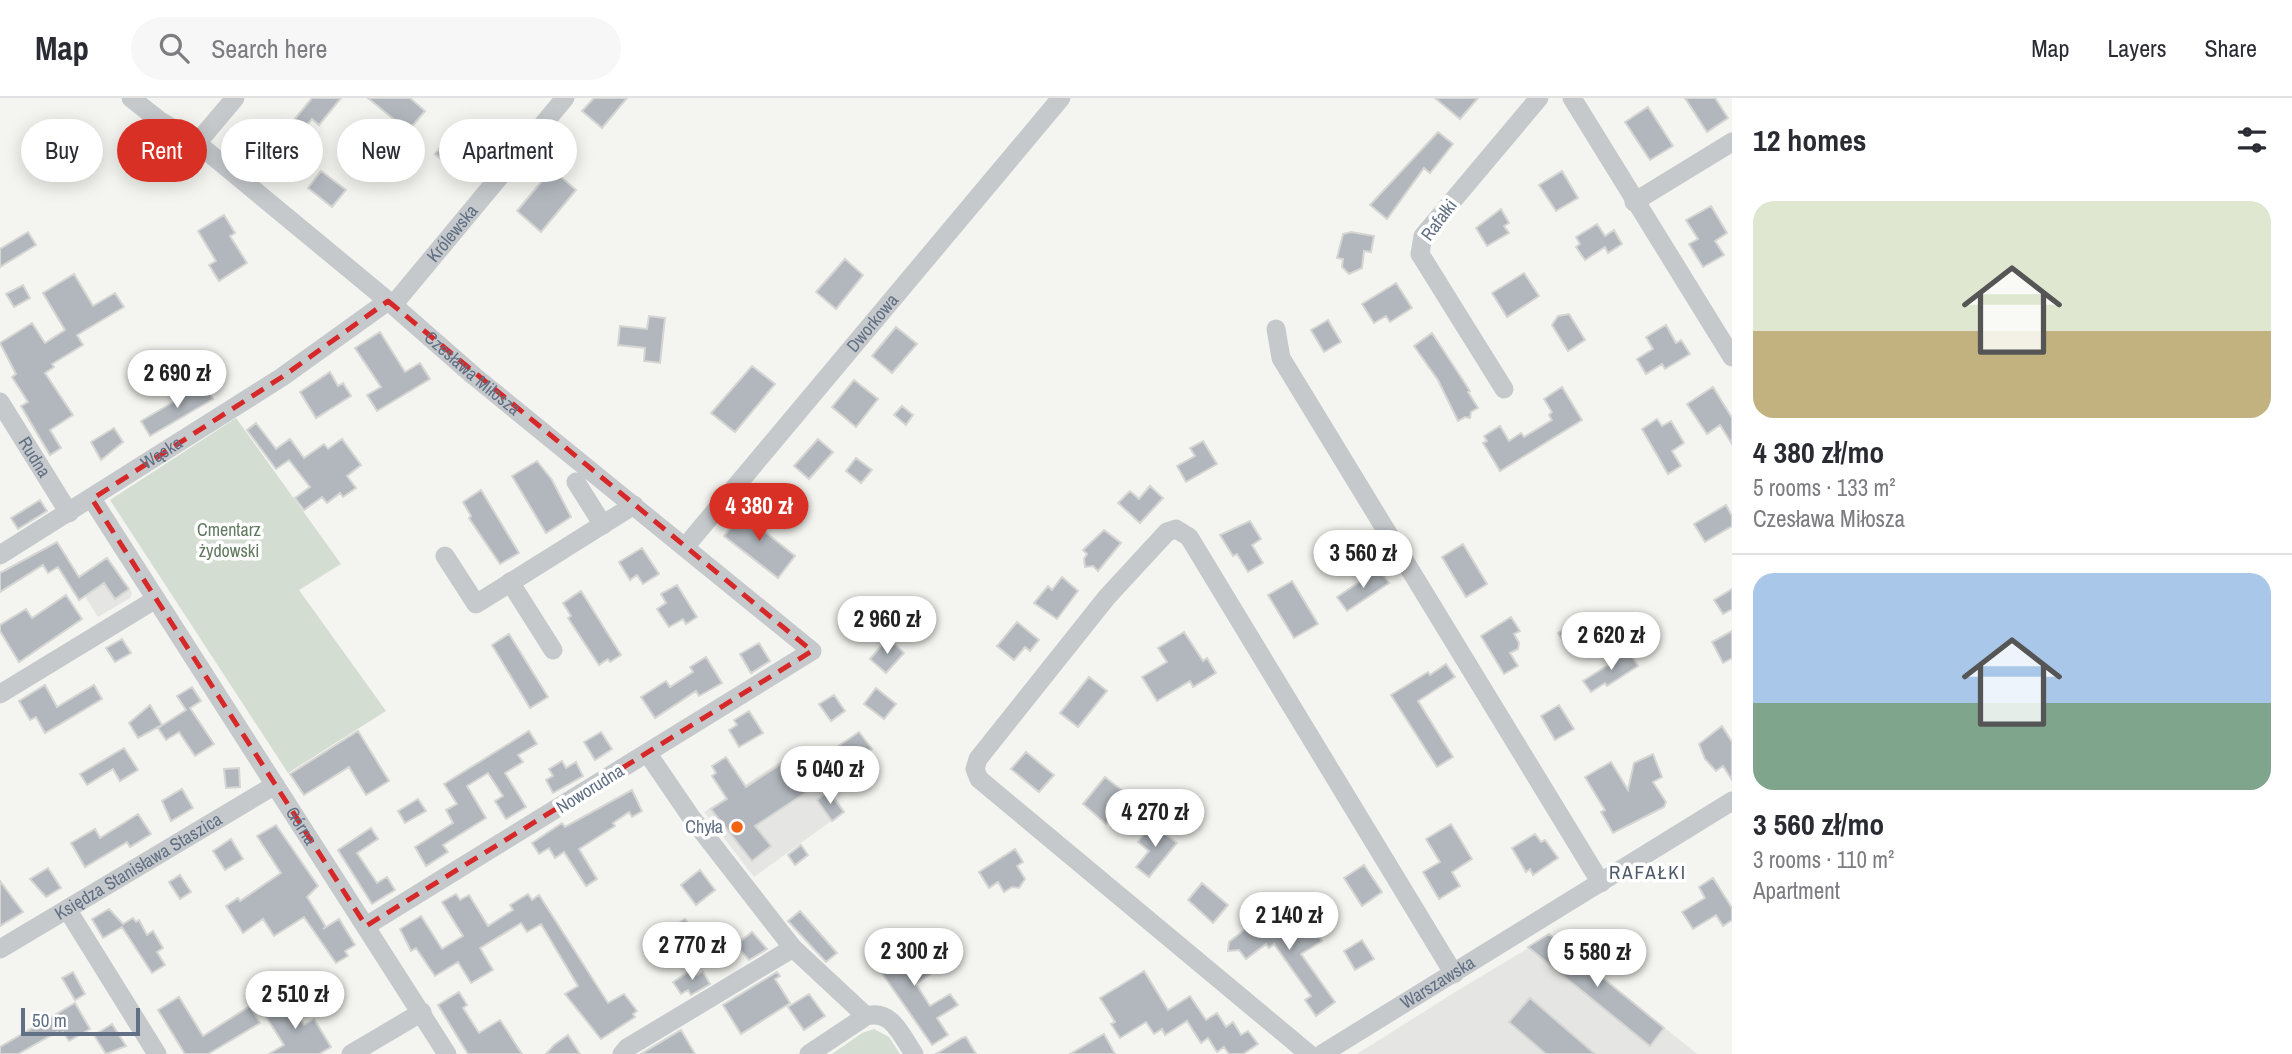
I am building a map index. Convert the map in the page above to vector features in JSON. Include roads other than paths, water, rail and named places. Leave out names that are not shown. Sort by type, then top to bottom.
[{"type":"street","name":"Czesława Miłosza","points":[[131,98],[157,119]]},
{"type":"street","points":[[207,132],[235,98]]},
{"type":"street","name":"Królewska","points":[[390,303],[565,98]]},
{"type":"street","name":"Dworkowa","points":[[685,547],[1061,98]]},
{"type":"street","name":"Rafałki","points":[[1504,389],[1420,254],[1420,244],[1423,236],[1539,98]]},
{"type":"street","points":[[1572,98],[1732,357]]},
{"type":"street","points":[[1634,202],[1732,142]]},
{"type":"street","name":"Czesława Miłosza","points":[[207,152],[474,376],[812,651]]},
{"type":"street","name":"Wąska","points":[[0,555],[282,377],[390,303]]},
{"type":"street","points":[[1276,329],[1281,358],[1601,883]]},
{"type":"street","name":"Rudna","points":[[0,402],[69,513]]},
{"type":"street","points":[[576,482],[603,525]]},
{"type":"street","points":[[0,694],[156,599],[92,499]]},
{"type":"street","points":[[445,556],[476,604],[634,505]]},
{"type":"street","points":[[1309,1054],[979,779],[975,769],[978,760],[1107,597],[1167,532],[1176,529],[1189,537],[1454,974]]},
{"type":"street","points":[[510,582],[553,650]]},
{"type":"street","name":"Górna","points":[[156,599],[447,1054]]},
{"type":"street","name":"Noworudna","points":[[366,926],[812,651]]},
{"type":"street","points":[[648,754],[691,817],[793,948],[866,1016]]},
{"type":"street","name":"Księdza Stanisława Staszica","points":[[0,949],[275,785]]},
{"type":"street","name":"Warszawska","points":[[1322,1054],[1732,801]]},
{"type":"street","points":[[67,909],[157,1054]]},
{"type":"street","points":[[622,1054],[627,1048],[793,948]]},
{"type":"street","points":[[351,1054],[422,1012]]},
{"type":"street","points":[[809,1054],[866,1016],[885,1015],[914,1054]]},
{"type":"place","name":"Chyła","points":[[737,827]]},
{"type":"district","name":"RAFAŁKI","points":[[1648,872]]},
{"type":"park label","name":"Cmentarz żydowski","points":[[229,540]]}]
